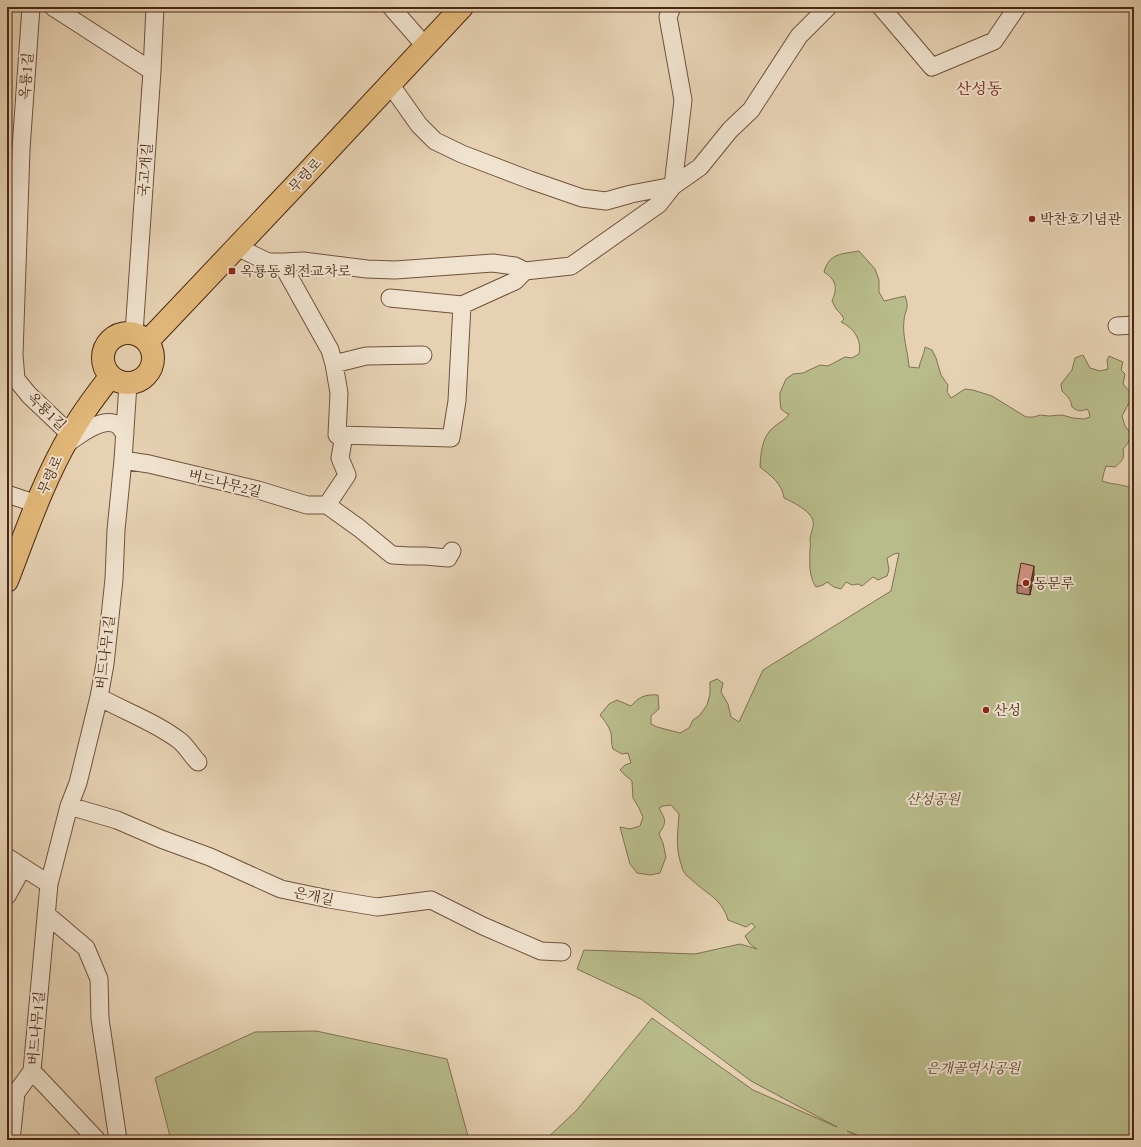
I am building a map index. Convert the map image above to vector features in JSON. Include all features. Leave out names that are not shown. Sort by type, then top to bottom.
[{"type":"main road","name":"무령로","points":[[141,337],[237,247],[462,7]]},
{"type":"main road","points":[[126,332],[141,337],[152,348],[153,357],[149,372],[143,378],[136,382],[119,380],[105,370],[102,362],[102,354],[110,339],[126,332]]},
{"type":"main road","name":"무령로","points":[[7,582],[37,504],[67,439],[91,402],[119,380]]},
{"type":"street","name":"옥룡1길","points":[[31,7],[21,149],[14,355],[15,371],[16,379],[67,439]]},
{"type":"street","points":[[53,7],[152,71]]},
{"type":"street","name":"국고개길","points":[[141,337],[155,7]]},
{"type":"street","points":[[391,7],[426,47]]},
{"type":"street","points":[[672,7],[668,17],[683,100],[673,186]]},
{"type":"street","points":[[237,247],[268,262],[302,261],[367,269],[395,270],[493,263],[515,266],[525,270],[571,266],[659,204],[673,186],[700,167],[730,130],[751,110],[799,36],[828,7]]},
{"type":"street","points":[[881,7],[932,67],[994,41],[1017,7]]},
{"type":"street","points":[[390,84],[419,125],[434,141],[462,154],[530,180],[582,198],[606,201],[631,194],[673,186]]},
{"type":"street","points":[[284,262],[287,273],[330,350],[334,364],[338,393],[338,435],[452,438],[457,401],[462,305]]},
{"type":"street","points":[[390,298],[462,305],[515,281],[525,270]]},
{"type":"street","points":[[334,364],[366,356],[423,355]]},
{"type":"street","name":"버드나무1길","points":[[97,1140],[32,1071],[49,884],[69,806],[78,783],[99,698],[105,664],[114,579],[116,530],[125,434],[119,380]]},
{"type":"street","points":[[67,439],[95,425],[109,422],[119,426],[125,434]]},
{"type":"street","points":[[344,435],[340,458],[347,475],[327,505],[359,528],[392,555],[448,558],[452,551]]},
{"type":"street","name":"버드나무2길","points":[[123,460],[149,464],[258,490],[307,505],[327,505]]},
{"type":"street","points":[[7,494],[37,504]]},
{"type":"street","points":[[99,698],[158,727],[181,742],[198,762]]},
{"type":"street","name":"은개길","points":[[69,806],[117,820],[161,839],[210,857],[281,889],[377,907],[431,900],[483,926],[541,952],[562,952]]},
{"type":"street","points":[[7,857],[49,884]]},
{"type":"street","points":[[7,896],[22,868]]},
{"type":"street","points":[[46,914],[86,948],[99,979],[100,1019],[118,1140]]},
{"type":"street","points":[[11,1140],[16,1093],[32,1071]]},
{"type":"green space","points":[[859,251],[875,269],[879,280],[879,292],[884,301],[905,296],[907,306],[904,320],[904,332],[909,367],[919,368],[925,347],[932,350],[941,375],[948,385],[947,392],[951,398],[965,389],[973,390],[992,396],[1026,417],[1040,415],[1062,415],[1084,419],[1090,417],[1087,409],[1080,411],[1072,407],[1071,402],[1062,391],[1061,384],[1072,370],[1075,358],[1083,355],[1090,368],[1100,371],[1108,369],[1107,360],[1109,356],[1123,362],[1121,370],[1125,374],[1123,384],[1130,392],[1130,401],[1122,416],[1125,426],[1129,431],[1130,437],[1128,443],[1123,449],[1124,455],[1122,460],[1115,467],[1106,466],[1102,481],[1134,489],[1134,1140],[870,1140],[847,1131],[866,1140],[545,1140],[576,1111],[652,1018],[753,1090],[837,1127],[751,1081],[641,999],[577,969],[584,950],[695,954],[740,944],[757,949],[750,944],[745,936],[755,927],[752,923],[746,927],[728,920],[718,902],[683,871],[677,845],[679,814],[671,805],[659,808],[665,821],[659,834],[663,843],[666,857],[660,873],[650,875],[637,873],[630,864],[620,827],[630,829],[640,826],[643,817],[633,798],[632,781],[620,770],[625,765],[631,763],[628,753],[622,754],[613,749],[610,730],[600,715],[609,704],[617,700],[631,706],[643,697],[658,695],[659,709],[651,716],[651,724],[680,733],[689,728],[693,720],[700,715],[707,705],[710,694],[710,682],[717,679],[723,683],[721,692],[728,704],[731,717],[739,722],[763,670],[891,591],[899,553],[887,558],[889,570],[887,576],[878,580],[873,577],[862,586],[858,584],[852,585],[846,582],[841,589],[834,587],[827,582],[816,587],[813,582],[810,568],[810,539],[813,524],[812,518],[801,507],[784,498],[778,484],[760,467],[763,444],[767,434],[789,414],[781,409],[780,400],[780,393],[786,379],[793,374],[803,373],[820,365],[828,366],[845,357],[852,358],[859,354],[860,349],[856,335],[850,328],[841,322],[844,319],[832,301],[835,292],[835,284],[824,272],[829,261],[833,258],[842,254]]},
{"type":"green space","points":[[316,1031],[447,1059],[469,1140],[171,1140],[155,1078],[255,1032]]},
{"type":"building","points":[[1021,563],[1034,566],[1030,587],[1017,585]]},
{"type":"place","name":"박찬호기념관","points":[[1032,219]]},
{"type":"place","name":"옥룡동 회전교차로","points":[[232,271]]},
{"type":"place","name":"동문루","points":[[1026,583]]},
{"type":"place","name":"산성","points":[[986,710]]},
{"type":"district","name":"산성동","points":[[979,88]]},
{"type":"park label","name":"산성공원","points":[[933,799]]},
{"type":"park label","name":"은개골역사공원","points":[[973,1068]]}]
